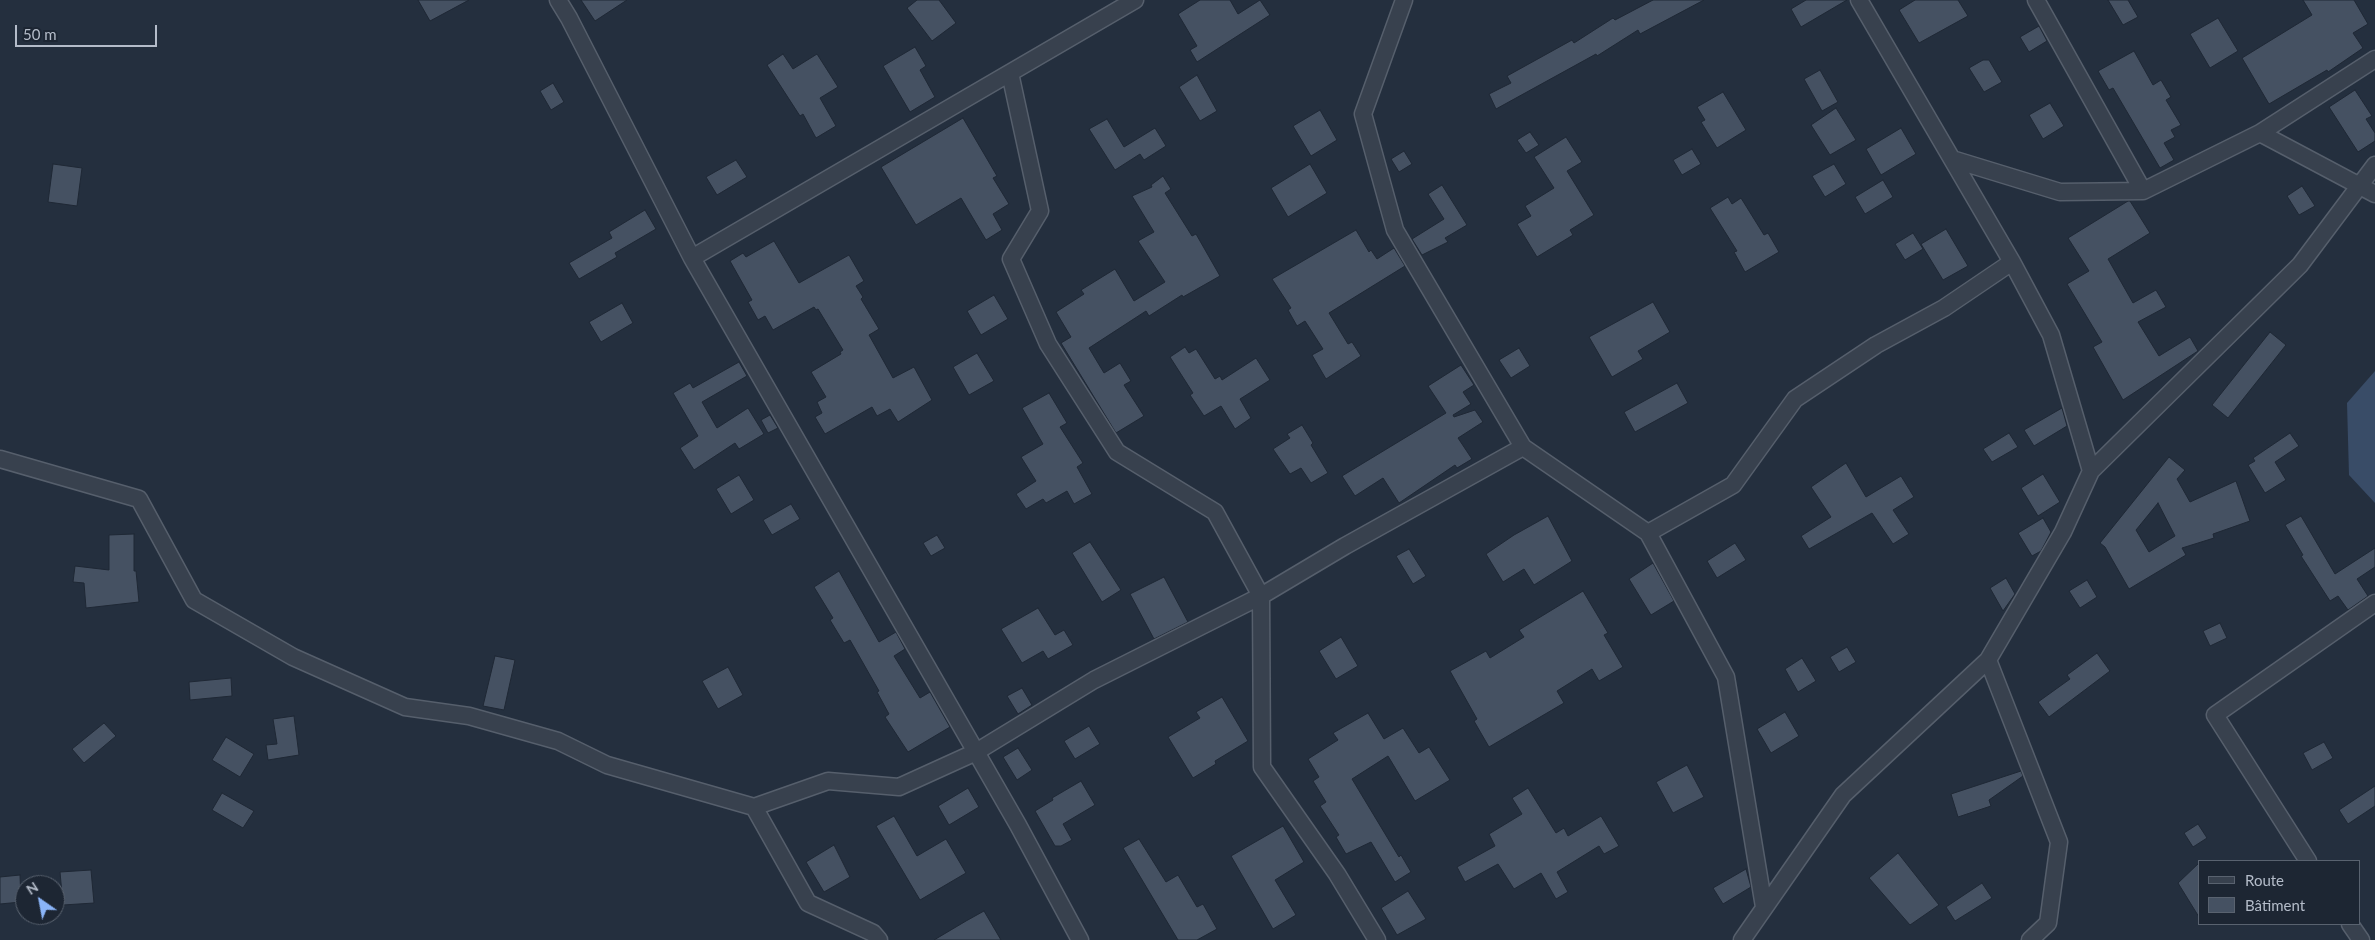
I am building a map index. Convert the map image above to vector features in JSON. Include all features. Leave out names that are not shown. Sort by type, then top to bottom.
[{"type":"street","points":[[558,0],[692,258],[976,752],[1080,940]]},
{"type":"street","points":[[692,258],[1135,0]]},
{"type":"street","points":[[1404,0],[1363,114],[1396,230],[1523,447],[1648,533],[1726,677],[1764,907]]},
{"type":"street","points":[[1859,0],[2012,262],[2052,335],[2091,471]]},
{"type":"street","points":[[2036,0],[2143,191]]},
{"type":"street","points":[[1952,159],[2060,192],[2143,191],[2260,133],[2375,59]]},
{"type":"street","points":[[1010,73],[1040,211],[1011,259],[1048,344],[1117,452],[1215,512],[1261,596],[1262,767],[1337,874],[1377,940]]},
{"type":"street","points":[[2260,133],[2375,194]]},
{"type":"street","points":[[1742,940],[1843,796],[1988,660],[2063,532],[2091,471],[2300,265],[2375,165]]},
{"type":"street","points":[[1648,533],[1733,485],[1795,399],[1876,345],[1944,308],[2012,262]]},
{"type":"street","points":[[0,459],[139,499],[194,600],[294,657],[405,706],[470,716],[558,741],[607,765],[754,807],[828,781],[899,787],[976,752],[1094,680],[1261,596],[1344,546],[1523,447]]},
{"type":"street","points":[[2307,860],[2215,715],[2375,603]]},
{"type":"street","points":[[1988,660],[2059,842],[2048,923],[2030,940]]},
{"type":"street","points":[[754,807],[808,903],[873,933],[879,940]]},
{"type":"street","points":[[2351,925],[2361,940]]},
{"type":"water","points":[[2375,371],[2375,503],[2349,475],[2347,403]]},
{"type":"building","points":[[418,0],[469,0],[430,21]]},
{"type":"building","points":[[581,0],[627,0],[595,21]]},
{"type":"building","points":[[917,0],[939,0],[956,23],[932,41],[907,8]]},
{"type":"building","points":[[1200,0],[1230,0],[1238,14],[1260,0],[1270,15],[1197,62],[1190,50],[1197,46],[1178,14]]},
{"type":"building","points":[[1653,0],[1704,0],[1640,34],[1638,30],[1597,56],[1596,54],[1496,109],[1489,94],[1511,83],[1507,76],[1572,40],[1574,43],[1613,18],[1615,20]]},
{"type":"building","points":[[1806,0],[1847,0],[1801,27],[1791,9]]},
{"type":"building","points":[[1915,0],[1958,0],[1968,16],[1919,43],[1899,10]]},
{"type":"building","points":[[2108,0],[2128,0],[2138,17],[2123,25]]},
{"type":"building","points":[[2303,0],[2354,0],[2368,24],[2353,33],[2363,48],[2328,72],[2327,70],[2269,104],[2242,58],[2312,15]]},
{"type":"building","points":[[2218,18],[2238,51],[2210,68],[2190,34]]},
{"type":"building","points":[[2039,26],[2047,41],[2029,52],[2020,37]]},
{"type":"building","points":[[915,47],[926,66],[920,70],[935,97],[910,112],[883,66]]},
{"type":"building","points":[[2134,51],[2153,85],[2161,80],[2171,97],[2166,100],[2181,125],[2171,130],[2175,137],[2164,143],[2174,160],[2160,168],[2113,88],[2109,90],[2098,71]]},
{"type":"building","points":[[783,54],[793,69],[817,54],[838,87],[820,98],[836,126],[816,138],[803,114],[800,116],[767,65]]},
{"type":"building","points":[[1983,60],[1989,60],[2002,82],[1984,92],[1969,68]]},
{"type":"building","points":[[1820,70],[1838,102],[1822,111],[1804,79]]},
{"type":"building","points":[[1197,75],[1217,111],[1200,121],[1179,87]]},
{"type":"building","points":[[553,83],[564,102],[551,110],[540,91]]},
{"type":"building","points":[[2355,90],[2372,116],[2366,119],[2375,133],[2375,141],[2358,152],[2329,107]]},
{"type":"building","points":[[1723,92],[1746,130],[1717,148],[1701,122],[1705,120],[1697,107]]},
{"type":"building","points":[[2050,103],[2064,126],[2043,139],[2029,115]]},
{"type":"building","points":[[1836,108],[1856,140],[1830,155],[1811,125]]},
{"type":"building","points":[[1320,110],[1337,140],[1311,156],[1293,126]]},
{"type":"building","points":[[963,118],[997,176],[993,178],[1009,204],[993,214],[1002,230],[986,240],[961,198],[916,225],[881,167]]},
{"type":"building","points":[[1107,119],[1124,147],[1155,128],[1166,146],[1144,160],[1140,154],[1115,170],[1089,129]]},
{"type":"building","points":[[1901,128],[1916,154],[1881,175],[1866,149]]},
{"type":"building","points":[[1530,132],[1539,145],[1526,153],[1517,140]]},
{"type":"building","points":[[1566,137],[1582,162],[1567,171],[1594,215],[1570,230],[1573,235],[1537,257],[1517,224],[1531,216],[1525,206],[1554,188],[1534,157]]},
{"type":"building","points":[[1692,149],[1701,164],[1682,175],[1673,160]]},
{"type":"building","points":[[1404,151],[1412,164],[1399,172],[1391,159]]},
{"type":"building","points":[[736,160],[747,177],[717,195],[706,177]]},
{"type":"building","points":[[53,164],[82,168],[77,206],[48,202]]},
{"type":"building","points":[[1310,164],[1327,193],[1288,217],[1271,188]]},
{"type":"building","points":[[1834,164],[1846,184],[1825,197],[1812,176]]},
{"type":"building","points":[[1163,176],[1171,189],[1165,193],[1192,236],[1196,234],[1220,276],[1183,297],[1182,295],[1149,316],[1146,311],[1089,348],[1104,373],[1120,363],[1131,381],[1124,385],[1144,416],[1116,433],[1061,343],[1071,337],[1056,312],[1084,294],[1081,290],[1115,269],[1134,301],[1165,282],[1138,241],[1154,232],[1132,196],[1152,187],[1151,185]]},
{"type":"building","points":[[1883,180],[1893,197],[1865,214],[1855,197]]},
{"type":"building","points":[[1442,185],[1467,225],[1445,238],[1448,242],[1422,255],[1412,239],[1444,219],[1428,194]]},
{"type":"building","points":[[2302,186],[2315,206],[2299,215],[2287,196]]},
{"type":"building","points":[[1728,197],[1732,204],[1741,198],[1764,235],[1768,233],[1779,252],[1745,272],[1734,252],[1737,251],[1710,208]]},
{"type":"building","points":[[2130,201],[2150,233],[2108,259],[2133,303],[2156,290],[2166,307],[2138,322],[2159,356],[2190,337],[2198,351],[2123,400],[2093,347],[2102,342],[2067,284],[2089,271],[2068,238]]},
{"type":"building","points":[[645,210],[656,229],[615,253],[617,257],[579,279],[569,263],[612,238],[609,232]]},
{"type":"building","points":[[1946,229],[1968,266],[1943,280],[1921,244]]},
{"type":"building","points":[[1356,230],[1369,252],[1371,250],[1377,259],[1394,248],[1405,266],[1329,313],[1348,344],[1352,342],[1361,356],[1326,379],[1312,355],[1323,349],[1305,321],[1297,326],[1288,310],[1291,308],[1272,279]]},
{"type":"building","points":[[1913,233],[1923,249],[1905,260],[1895,244]]},
{"type":"building","points":[[774,241],[799,283],[849,255],[864,281],[856,286],[863,297],[861,299],[879,329],[869,335],[893,378],[914,367],[932,400],[898,422],[890,409],[877,416],[872,407],[825,434],[815,417],[822,413],[817,402],[826,397],[811,372],[841,354],[840,352],[843,350],[818,309],[816,310],[814,307],[773,330],[765,316],[758,320],[748,302],[752,300],[730,261],[743,253],[746,257]]},
{"type":"building","points":[[994,295],[1008,319],[981,335],[967,311]]},
{"type":"building","points":[[1653,302],[1670,332],[1638,351],[1643,359],[1612,377],[1589,337]]},
{"type":"building","points":[[622,303],[633,323],[601,342],[589,322]]},
{"type":"building","points":[[2270,332],[2286,345],[2228,418],[2212,405]]},
{"type":"building","points":[[1185,347],[1189,353],[1196,349],[1215,379],[1220,376],[1222,380],[1256,358],[1270,380],[1240,399],[1251,418],[1235,429],[1221,406],[1204,416],[1190,395],[1193,393],[1170,357]]},
{"type":"building","points":[[1519,348],[1530,366],[1511,378],[1499,360]]},
{"type":"building","points":[[977,353],[994,381],[969,395],[953,367]]},
{"type":"building","points":[[739,362],[747,376],[702,402],[717,428],[748,408],[764,434],[739,449],[735,443],[694,470],[680,448],[698,436],[673,393],[690,383],[693,388]]},
{"type":"building","points":[[1461,365],[1474,385],[1463,392],[1471,404],[1453,415],[1454,417],[1475,410],[1483,422],[1458,438],[1472,459],[1457,468],[1455,465],[1399,503],[1383,478],[1355,496],[1342,476],[1446,413],[1428,386]]},
{"type":"building","points":[[1677,383],[1688,403],[1635,432],[1624,412]]},
{"type":"building","points":[[1049,393],[1067,423],[1060,427],[1083,463],[1077,467],[1092,494],[1074,504],[1067,491],[1046,503],[1043,499],[1026,509],[1016,494],[1036,481],[1021,457],[1043,444],[1022,408]]},
{"type":"building","points":[[2062,408],[2067,426],[2034,446],[2024,430]]},
{"type":"building","points":[[770,415],[778,428],[768,433],[761,420]]},
{"type":"building","points":[[1302,425],[1313,443],[1311,445],[1328,473],[1311,483],[1301,468],[1290,474],[1273,449],[1290,438],[1287,434]]},
{"type":"building","points":[[2009,433],[2018,447],[1992,462],[1983,449]]},
{"type":"building","points":[[2290,433],[2299,446],[2275,462],[2286,480],[2265,493],[2248,465],[2255,461],[2253,458]]},
{"type":"building","points":[[2169,457],[2185,470],[2177,479],[2190,502],[2236,481],[2250,521],[2213,534],[2214,538],[2182,548],[2186,555],[2129,589],[2105,547],[2100,543]],"holes":[[[2158,503],[2175,536],[2149,552],[2136,530]]]},
{"type":"building","points":[[1846,463],[1866,497],[1901,476],[1914,497],[1893,510],[1909,534],[1893,544],[1872,513],[1809,549],[1801,536],[1831,517],[1811,487]]},
{"type":"building","points":[[2043,474],[2060,502],[2038,516],[2021,488]]},
{"type":"building","points":[[739,475],[754,500],[731,514],[716,489]]},
{"type":"building","points":[[791,504],[800,519],[772,535],[763,520]]},
{"type":"building","points":[[1548,516],[1572,561],[1534,585],[1524,569],[1503,582],[1486,554],[1514,535]]},
{"type":"building","points":[[2301,516],[2335,574],[2375,548],[2375,567],[2357,579],[2368,596],[2348,610],[2338,596],[2330,601],[2301,556],[2303,555],[2285,525]]},
{"type":"building","points":[[2043,518],[2051,532],[2041,551],[2032,556],[2018,533]]},
{"type":"building","points":[[134,534],[134,571],[136,571],[139,602],[86,608],[84,583],[73,582],[75,566],[109,570],[109,535]]},
{"type":"building","points":[[937,535],[945,548],[931,556],[923,543]]},
{"type":"building","points":[[1090,542],[1121,590],[1102,602],[1072,553]]},
{"type":"building","points":[[1735,543],[1746,560],[1717,578],[1707,561]]},
{"type":"building","points":[[1409,549],[1426,576],[1413,584],[1396,556]]},
{"type":"building","points":[[1653,563],[1674,601],[1651,615],[1629,579]]},
{"type":"building","points":[[839,571],[879,642],[896,632],[905,649],[894,656],[920,698],[930,692],[950,727],[908,752],[885,717],[889,714],[877,692],[879,691],[850,640],[844,643],[830,620],[833,618],[814,587]]},
{"type":"building","points":[[1164,577],[1188,622],[1154,639],[1130,594]]},
{"type":"building","points":[[2006,578],[2015,594],[2003,611],[1990,588]]},
{"type":"building","points":[[2087,580],[2097,597],[2080,608],[2069,591]]},
{"type":"building","points":[[1583,591],[1608,633],[1604,635],[1623,667],[1599,681],[1592,669],[1557,691],[1564,703],[1489,747],[1474,721],[1477,719],[1450,671],[1486,651],[1490,658],[1524,637],[1519,630]]},
{"type":"building","points":[[1038,608],[1055,635],[1064,630],[1073,645],[1048,659],[1043,651],[1022,663],[1001,629]]},
{"type":"building","points":[[2220,623],[2227,638],[2210,646],[2203,631]]},
{"type":"building","points":[[1341,637],[1358,666],[1336,679],[1319,651]]},
{"type":"building","points":[[1847,647],[1856,662],[1839,672],[1830,657]]},
{"type":"building","points":[[2097,653],[2110,671],[2049,717],[2038,702],[2070,679],[2067,675]]},
{"type":"building","points":[[495,656],[515,660],[504,710],[483,706]]},
{"type":"building","points":[[1802,658],[1816,681],[1798,692],[1785,669]]},
{"type":"building","points":[[728,667],[743,695],[718,709],[702,681]]},
{"type":"building","points":[[231,678],[232,696],[190,700],[189,682]]},
{"type":"building","points":[[1022,688],[1032,705],[1018,714],[1007,696]]},
{"type":"building","points":[[1222,697],[1248,741],[1215,761],[1216,764],[1193,778],[1168,737],[1200,718],[1196,712]]},
{"type":"building","points":[[1785,712],[1799,736],[1771,753],[1757,729]]},
{"type":"building","points":[[1368,713],[1384,739],[1403,728],[1419,753],[1429,747],[1450,780],[1415,801],[1388,756],[1352,779],[1399,857],[1401,855],[1411,872],[1395,882],[1371,842],[1346,854],[1336,837],[1339,835],[1320,806],[1326,802],[1313,781],[1319,777],[1308,759],[1338,740],[1333,733]]},
{"type":"building","points":[[294,716],[299,755],[268,760],[266,745],[277,744],[273,719]]},
{"type":"building","points":[[104,723],[116,736],[84,763],[72,749]]},
{"type":"building","points":[[1089,726],[1100,744],[1075,759],[1064,741]]},
{"type":"building","points":[[226,737],[254,754],[240,777],[212,760]]},
{"type":"building","points":[[2324,742],[2333,758],[2312,770],[2303,753]]},
{"type":"building","points":[[1018,748],[1032,770],[1017,780],[1003,757]]},
{"type":"building","points":[[1687,765],[1704,797],[1673,813],[1656,782]]},
{"type":"building","points":[[2021,771],[2023,776],[1989,800],[1991,806],[1958,817],[1951,794]]},
{"type":"building","points":[[1081,781],[1095,805],[1063,824],[1072,840],[1061,846],[1055,846],[1035,811],[1053,800],[1052,798]]},
{"type":"building","points":[[2375,786],[2375,806],[2348,824],[2339,810]]},
{"type":"building","points":[[968,788],[979,807],[949,825],[938,806]]},
{"type":"building","points":[[1528,788],[1556,833],[1564,828],[1568,836],[1601,816],[1619,846],[1604,854],[1599,846],[1557,872],[1568,892],[1556,899],[1541,873],[1514,889],[1498,864],[1465,882],[1457,867],[1495,846],[1489,834],[1522,814],[1512,798]]},
{"type":"building","points":[[222,793],[254,811],[243,828],[212,810]]},
{"type":"building","points":[[894,816],[917,856],[946,839],[966,873],[920,900],[876,826]]},
{"type":"building","points":[[2198,824],[2207,838],[2193,847],[2184,833]]},
{"type":"building","points":[[1283,826],[1304,862],[1275,880],[1296,915],[1273,929],[1231,856]]},
{"type":"building","points":[[1139,839],[1166,882],[1178,875],[1197,907],[1203,904],[1217,929],[1197,940],[1178,940],[1123,848]]},
{"type":"building","points":[[834,845],[850,877],[824,892],[806,862]]},
{"type":"building","points":[[1898,853],[1939,905],[1910,925],[1869,878]]},
{"type":"building","points":[[2198,864],[2198,915],[2178,883]]},
{"type":"building","points":[[1746,869],[1751,887],[1723,904],[1713,888]]},
{"type":"building","points":[[91,870],[94,903],[65,905],[65,875],[60,875],[60,872]]},
{"type":"building","points":[[15,876],[15,903],[0,904],[0,877]]},
{"type":"building","points":[[1982,883],[1992,898],[1955,921],[1946,907]]},
{"type":"building","points":[[1408,891],[1426,919],[1397,935],[1381,908]]},
{"type":"building","points":[[984,911],[1001,940],[934,940],[966,921]]}]
